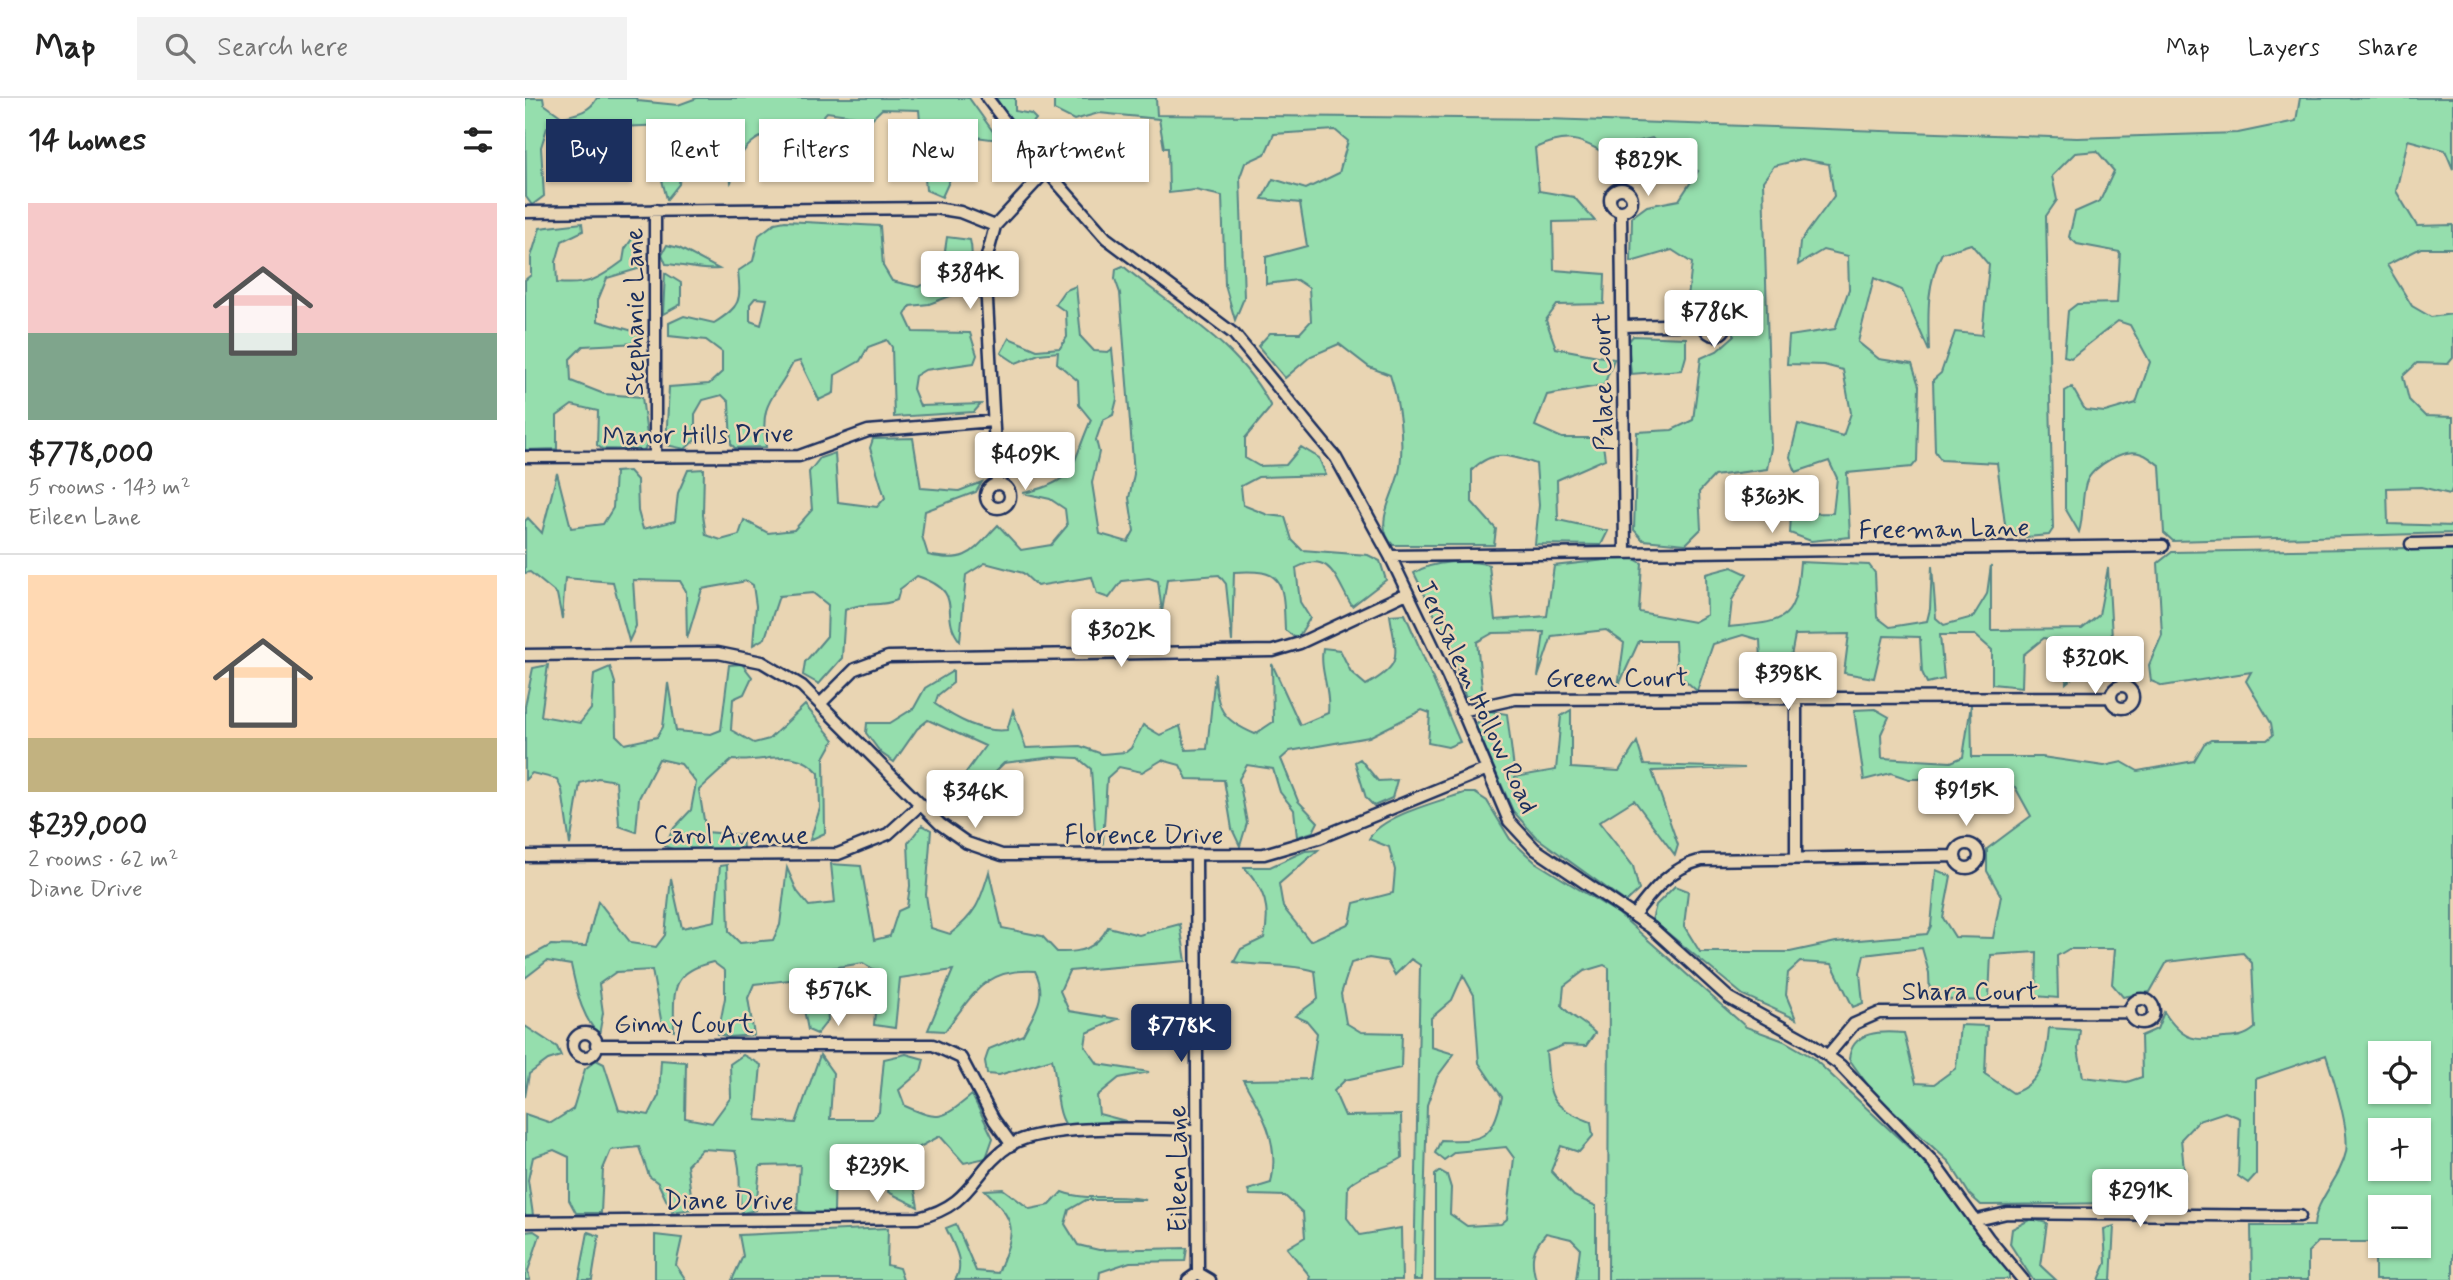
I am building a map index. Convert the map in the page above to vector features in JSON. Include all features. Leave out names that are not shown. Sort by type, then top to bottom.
[{"type":"street","name":"Jerusalem Hollow Road","points":[[987,98],[1004,119]]},
{"type":"street","points":[[997,484],[984,275],[995,226],[1036,182]]},
{"type":"street","name":"Jerusalem Hollow Road","points":[[1056,182],[1118,249],[1218,321],[1248,349],[1336,458],[1390,556],[1448,677],[1485,771],[1509,821],[1535,849],[1634,915],[1729,998],[1828,1055],[1933,1162],[2023,1280]]},
{"type":"street","points":[[525,212],[935,208],[960,212],[995,226]]},
{"type":"street","name":"Stephanie Lane","points":[[655,210],[655,456]]},
{"type":"street","name":"Palace Court","points":[[1621,211],[1625,552]]},
{"type":"street","points":[[1623,326],[1704,324]]},
{"type":"street","name":"Manor Hills Drive","points":[[525,457],[799,456],[868,430],[993,421]]},
{"type":"street","points":[[2411,544],[2453,543]]},
{"type":"street","name":"Freeman Lane","points":[[1390,556],[2164,546]]},
{"type":"street","points":[[820,704],[855,669],[888,657],[1273,651],[1300,643],[1407,593]]},
{"type":"street","name":"Florence Drive","points":[[525,655],[732,654],[774,667],[820,704],[921,804],[967,843],[1002,856],[1264,854],[1285,849],[1485,771]]},
{"type":"street","points":[[1795,697],[1796,858]]},
{"type":"street","name":"Green Court","points":[[1461,711],[1515,699],[1795,697],[1855,700],[2111,697]]},
{"type":"street","name":"Carol Avenue","points":[[525,856],[838,854],[888,834],[921,804]]},
{"type":"street","name":"Eileen Lane","points":[[1196,855],[1198,1273]]},
{"type":"street","points":[[1634,915],[1655,888],[1689,863],[1720,858],[1955,856]]},
{"type":"street","name":"Shara Court","points":[[1828,1055],[1854,1024],[1879,1013],[2130,1012]]},
{"type":"street","name":"Ginny Court","points":[[596,1045],[933,1045],[961,1058],[994,1120],[1012,1145]]},
{"type":"street","name":"Diane Drive","points":[[525,1222],[918,1218],[941,1211],[963,1197],[990,1163],[1025,1138],[1067,1131],[1198,1130]]},
{"type":"street","points":[[1976,1220],[2007,1213],[2300,1216]]},
{"type":"street","name":"Eileen Lane","points":[[1188,1280],[1198,1273]]},
{"type":"street","name":"Eileen Lane","points":[[1198,1273],[1210,1280]]},
{"type":"green space","points":[[525,98],[543,98],[544,104],[562,117],[587,109],[597,98],[637,98],[638,101],[678,105],[697,98],[969,98],[992,130],[992,139],[978,137],[978,119],[920,119],[919,110],[882,109],[871,119],[857,119],[855,116],[827,112],[821,119],[759,119],[759,138],[745,150],[745,119],[646,119],[646,126],[632,126],[632,119],[546,119],[546,131],[541,147],[544,196],[532,205],[526,197]]},
{"type":"green space","points":[[996,98],[1015,98],[1015,111],[1031,114],[1036,119],[1010,119]]},
{"type":"green space","points":[[1054,98],[1156,98],[1157,115],[1548,119],[2077,138],[2238,133],[2296,121],[2300,98],[2453,98],[2453,169],[2445,150],[2408,140],[2396,191],[2417,226],[2453,225],[2453,248],[2421,248],[2387,265],[2412,306],[2431,317],[2453,314],[2453,358],[2448,364],[2417,363],[2403,376],[2409,400],[2425,416],[2453,417],[2453,487],[2450,494],[2421,487],[2387,488],[2388,524],[2453,526],[2453,533],[2173,541],[2164,533],[2160,466],[2147,456],[2135,453],[2127,453],[2110,460],[2089,477],[2084,489],[2079,532],[2065,508],[2065,391],[2072,387],[2085,410],[2105,412],[2136,403],[2150,362],[2130,325],[2118,321],[2071,358],[2064,356],[2068,311],[2077,304],[2117,303],[2120,252],[2077,244],[2069,237],[2075,212],[2100,201],[2114,171],[2097,151],[2075,153],[2052,176],[2057,200],[2046,216],[2053,529],[2049,535],[2015,538],[2006,532],[1997,463],[1941,460],[1935,451],[1933,380],[1941,373],[1955,332],[1982,335],[1989,265],[1971,244],[1942,253],[1937,265],[1929,300],[1929,351],[1902,290],[1874,278],[1858,342],[1879,359],[1912,364],[1919,386],[1917,461],[1912,467],[1847,473],[1850,537],[1811,541],[1790,533],[1791,514],[1833,513],[1837,478],[1829,461],[1796,472],[1790,457],[1798,424],[1843,436],[1851,413],[1843,370],[1824,365],[1787,364],[1789,336],[1835,329],[1849,289],[1848,256],[1823,250],[1798,265],[1800,242],[1834,196],[1829,164],[1802,159],[1774,166],[1763,181],[1771,448],[1767,469],[1714,476],[1699,492],[1701,529],[1686,544],[1643,540],[1634,530],[1637,432],[1672,430],[1693,420],[1701,358],[1717,351],[1734,336],[1734,310],[1713,303],[1687,306],[1692,263],[1672,250],[1631,262],[1632,217],[1647,206],[1679,200],[1698,171],[1665,151],[1652,138],[1632,143],[1611,157],[1574,140],[1547,143],[1535,148],[1539,191],[1574,197],[1595,221],[1553,222],[1554,270],[1605,274],[1604,304],[1557,305],[1546,320],[1556,348],[1614,359],[1604,385],[1547,395],[1535,426],[1562,438],[1602,438],[1605,459],[1557,480],[1558,520],[1608,531],[1601,545],[1535,544],[1539,505],[1536,464],[1502,456],[1487,459],[1472,470],[1472,502],[1496,529],[1494,545],[1393,545],[1384,527],[1387,507],[1400,467],[1401,432],[1390,375],[1369,367],[1339,344],[1311,356],[1285,378],[1258,346],[1270,333],[1300,333],[1311,321],[1309,288],[1297,280],[1266,284],[1266,257],[1307,246],[1300,203],[1262,199],[1273,179],[1306,189],[1339,173],[1348,141],[1335,130],[1274,134],[1265,154],[1245,163],[1240,177],[1244,298],[1235,320],[1225,285],[1222,196],[1195,190],[1169,193],[1168,148],[1164,148],[1159,119],[1099,113],[1072,119],[1054,110]]},
{"type":"green space","points":[[662,182],[679,182],[679,184],[667,199]]},
{"type":"green space","points":[[925,182],[949,182],[942,197],[926,190]]},
{"type":"green space","points":[[785,221],[880,226],[883,266],[892,281],[918,287],[941,278],[947,237],[970,240],[972,253],[969,289],[929,304],[910,306],[905,315],[913,332],[970,333],[977,355],[974,363],[925,370],[915,376],[913,389],[920,406],[981,404],[974,412],[894,417],[892,347],[887,340],[868,347],[860,361],[835,375],[834,393],[819,400],[800,361],[793,363],[766,410],[766,447],[735,448],[731,444],[729,402],[722,395],[703,400],[695,414],[695,440],[685,449],[666,445],[669,387],[709,384],[722,372],[722,352],[706,340],[669,336],[669,323],[684,316],[714,323],[730,312],[739,296],[738,271],[753,261],[759,235],[775,223]],"holes":[[[755,298],[767,299],[761,325],[750,321],[750,304]]]},
{"type":"green space","points":[[582,223],[583,231],[562,241],[556,262],[557,283],[585,282],[607,272],[623,261],[625,249],[639,229],[641,268],[607,278],[598,300],[598,321],[640,333],[638,343],[583,346],[570,359],[571,381],[604,394],[642,397],[648,443],[644,450],[602,449],[597,445],[598,411],[572,405],[557,416],[557,449],[525,450],[525,280],[531,275],[531,257],[540,228]]},
{"type":"green space","points":[[667,245],[679,248],[719,269],[666,264],[662,254]]},
{"type":"green space","points":[[1123,266],[1205,329],[1242,365],[1258,385],[1271,407],[1245,438],[1245,458],[1259,466],[1286,465],[1301,447],[1319,458],[1326,475],[1258,477],[1241,486],[1243,505],[1268,515],[1285,517],[1292,540],[1302,550],[1368,555],[1380,561],[1386,580],[1352,606],[1337,579],[1325,565],[1317,562],[1296,568],[1300,602],[1310,618],[1297,639],[1285,630],[1282,590],[1278,582],[1264,573],[1234,572],[1232,642],[1226,584],[1219,575],[1167,579],[1162,612],[1158,581],[1149,578],[1122,581],[1109,598],[1097,594],[1092,577],[1037,586],[1023,573],[985,563],[966,575],[960,641],[951,622],[947,597],[933,583],[917,576],[900,589],[897,600],[845,610],[842,658],[819,684],[803,675],[805,662],[827,636],[828,605],[813,593],[779,596],[765,638],[753,645],[756,606],[753,585],[747,581],[702,589],[687,639],[686,591],[680,581],[633,580],[636,626],[629,641],[613,582],[565,578],[562,619],[557,594],[530,572],[525,573],[525,521],[528,518],[542,533],[557,473],[571,528],[603,524],[613,508],[615,472],[629,471],[637,480],[638,511],[643,529],[675,521],[678,493],[688,470],[704,469],[703,515],[706,535],[721,540],[739,535],[744,520],[768,533],[794,530],[812,510],[809,472],[820,458],[835,453],[838,502],[877,507],[885,498],[870,448],[873,439],[913,438],[921,488],[959,491],[982,482],[976,492],[925,511],[922,536],[928,555],[952,558],[968,554],[998,525],[1021,550],[1051,545],[1067,526],[1065,509],[1050,499],[1023,493],[1064,477],[1075,460],[1091,420],[1079,405],[1078,381],[1057,363],[1058,352],[1039,354],[1016,363],[1001,353],[1009,338],[1037,350],[1060,348],[1067,337],[1066,312],[1055,304],[1064,291],[1076,286],[1081,337],[1094,351],[1108,352],[1112,349],[1117,399],[1113,415],[1103,420],[1096,440],[1099,452],[1092,483],[1100,534],[1128,542],[1134,531],[1129,498],[1134,474],[1120,293],[1115,279],[1116,269]]},
{"type":"green space","points":[[665,273],[681,283],[681,304],[663,314]]},
{"type":"green space","points":[[1633,336],[1686,338],[1686,356],[1682,370],[1631,374],[1628,342]]},
{"type":"green space","points":[[2406,548],[2453,550],[2453,1280],[2375,1280],[2375,1258],[2431,1258],[2431,1195],[2368,1195],[2368,1242],[2318,1242],[2308,1252],[2308,1280],[2252,1280],[2251,1226],[2314,1226],[2319,1207],[2343,1162],[2347,1142],[2346,1130],[2326,1055],[2256,1079],[2256,1174],[2248,1183],[2238,1176],[2240,1118],[2225,1112],[2198,1121],[2181,1139],[2185,1179],[2170,1202],[1992,1205],[1981,1205],[1970,1195],[1949,1162],[1872,1091],[1849,1059],[1856,1042],[1869,1034],[1904,1033],[1916,1083],[1934,1084],[1956,1068],[1960,1025],[1987,1026],[1985,1074],[2013,1093],[2031,1083],[2037,1075],[2045,1058],[2049,1028],[2080,1030],[2078,1049],[2083,1077],[2127,1082],[2142,1077],[2141,1036],[2157,1029],[2164,1012],[2176,1028],[2196,1039],[2236,1037],[2255,1028],[2252,963],[2243,953],[2167,962],[2150,992],[2123,997],[2112,984],[2115,949],[2069,949],[2057,956],[2058,998],[2036,996],[2037,952],[1991,955],[1989,997],[1986,1001],[1930,999],[1929,973],[1922,948],[1864,955],[1860,973],[1863,1003],[1853,1007],[1832,964],[1800,962],[1788,973],[1786,995],[1796,1019],[1743,995],[1652,920],[1656,905],[1675,886],[1688,891],[1684,926],[1700,952],[1790,952],[1836,942],[1927,934],[1931,926],[1936,870],[1951,876],[1943,918],[1955,937],[1993,938],[2001,896],[1987,871],[1987,849],[2031,816],[2015,787],[1998,784],[1970,801],[1965,784],[1940,773],[1909,779],[1891,773],[1864,780],[1854,710],[1875,709],[1889,717],[1881,734],[1882,758],[1951,762],[1963,757],[1971,705],[1972,757],[2042,757],[2104,766],[2122,762],[2138,771],[2194,761],[2204,744],[2211,740],[2267,740],[2273,735],[2271,723],[2246,681],[2251,672],[2163,686],[2151,681],[2149,665],[2162,635],[2158,563],[2172,552]]},
{"type":"green space","points":[[1631,557],[1642,563],[1639,612],[1694,622],[1707,615],[1706,574],[1732,567],[1747,574],[1732,600],[1729,627],[1763,623],[1784,616],[1795,597],[1800,562],[1869,565],[1875,573],[1877,617],[1890,627],[1927,621],[1932,566],[1936,618],[1944,625],[1973,617],[1987,594],[1991,565],[1991,630],[2082,629],[2099,615],[2108,568],[2112,637],[2089,640],[2081,671],[2066,683],[2068,644],[2044,638],[2023,655],[2022,687],[1992,684],[1992,650],[1975,635],[1940,635],[1944,679],[1927,683],[1922,672],[1920,637],[1884,636],[1874,678],[1844,673],[1849,634],[1795,635],[1786,683],[1762,682],[1760,640],[1743,635],[1713,644],[1697,691],[1677,673],[1675,641],[1639,641],[1618,687],[1624,643],[1606,630],[1552,636],[1538,677],[1544,632],[1493,633],[1477,642],[1483,697],[1465,696],[1451,648],[1414,573],[1450,562],[1489,565],[1495,620],[1547,616],[1554,566]]},
{"type":"green space","points":[[1405,614],[1460,742],[1448,747],[1428,743],[1430,713],[1422,710],[1369,737],[1290,751],[1281,759],[1298,801],[1318,822],[1313,832],[1297,837],[1294,810],[1280,792],[1273,769],[1247,765],[1239,779],[1247,823],[1240,846],[1232,829],[1224,780],[1187,779],[1180,765],[1162,760],[1142,772],[1119,767],[1107,778],[1103,842],[1095,829],[1091,769],[1078,758],[1054,757],[1004,763],[963,803],[953,803],[962,778],[985,746],[928,720],[917,729],[894,762],[881,753],[866,733],[867,723],[890,723],[914,708],[925,688],[953,671],[953,683],[938,695],[935,704],[969,724],[997,730],[1007,730],[1013,710],[1026,748],[1080,746],[1102,754],[1126,752],[1143,725],[1160,735],[1180,726],[1186,750],[1207,749],[1215,673],[1217,696],[1223,712],[1235,724],[1255,734],[1273,722],[1272,664],[1300,725],[1328,713],[1323,648],[1340,650],[1351,672],[1366,685],[1387,671],[1392,664],[1395,649],[1390,615]]},
{"type":"green space","points":[[742,664],[752,677],[744,694],[733,699],[731,730],[754,743],[769,739],[805,705],[834,740],[824,758],[825,833],[810,840],[820,808],[819,773],[809,764],[789,757],[732,760],[699,790],[706,832],[742,835],[743,849],[685,853],[664,846],[674,828],[691,810],[696,783],[681,764],[659,759],[639,798],[636,832],[619,826],[616,781],[598,778],[580,783],[570,845],[562,790],[557,779],[532,773],[525,780],[525,706],[533,668],[548,665],[541,716],[580,723],[591,709],[594,674],[610,667],[615,683],[616,735],[625,744],[657,737],[663,727],[668,683],[676,731],[711,734],[721,730],[729,665]]},
{"type":"green space","points":[[1571,710],[1571,768],[1619,771],[1637,742],[1644,765],[1745,768],[1652,771],[1678,845],[1675,855],[1634,800],[1599,822],[1633,866],[1639,890],[1626,902],[1536,837],[1513,811],[1475,725],[1489,711],[1507,714],[1515,777],[1556,770],[1561,716]]},
{"type":"green space","points":[[1360,759],[1378,781],[1397,780],[1392,798],[1374,806],[1366,798],[1355,762]]},
{"type":"green space","points":[[1464,793],[1475,793],[1487,801],[1510,839],[1535,862],[1619,914],[1746,1027],[1784,1041],[1812,1057],[1921,1159],[2009,1271],[2009,1279],[1608,1280],[1609,968],[1604,965],[1584,971],[1564,986],[1562,1006],[1595,1033],[1586,1046],[1564,1045],[1546,1052],[1550,1089],[1557,1104],[1591,1122],[1593,1136],[1579,1152],[1561,1146],[1551,1171],[1574,1196],[1596,1206],[1596,1280],[1576,1280],[1580,1248],[1571,1239],[1546,1233],[1534,1255],[1536,1280],[1435,1280],[1435,1175],[1440,1171],[1447,1175],[1451,1188],[1450,1214],[1467,1226],[1501,1224],[1507,1219],[1514,1158],[1506,1147],[1455,1152],[1444,1160],[1435,1153],[1441,1140],[1467,1140],[1484,1135],[1494,1122],[1502,1097],[1479,1063],[1474,995],[1463,975],[1452,1000],[1431,1018],[1431,1047],[1454,1054],[1437,1077],[1427,1105],[1422,1280],[1414,1280],[1420,965],[1411,959],[1395,975],[1387,961],[1369,958],[1351,963],[1341,994],[1346,1023],[1361,1032],[1402,1033],[1401,1068],[1345,1080],[1334,1091],[1345,1116],[1401,1115],[1402,1158],[1348,1186],[1347,1218],[1360,1235],[1401,1228],[1402,1280],[1309,1280],[1310,1276],[1287,1248],[1305,1237],[1303,1213],[1285,1196],[1250,1195],[1248,1190],[1271,1183],[1273,1155],[1268,1129],[1243,1080],[1310,1079],[1317,1033],[1307,1021],[1295,1016],[1318,999],[1315,971],[1234,962],[1241,949],[1264,938],[1266,928],[1266,909],[1261,891],[1244,867],[1270,867],[1305,851],[1318,850],[1279,884],[1283,907],[1310,941],[1350,923],[1354,903],[1393,893],[1395,870],[1389,847],[1369,839],[1375,831],[1412,810]]},
{"type":"green space","points":[[922,825],[931,830],[926,895],[931,928],[950,934],[966,920],[980,900],[989,872],[1002,928],[1042,936],[1057,952],[1073,952],[1087,948],[1098,940],[1108,927],[1139,935],[1180,924],[1186,961],[1069,971],[1060,991],[1069,1011],[1118,1019],[1087,1033],[1085,1046],[1098,1064],[1149,1072],[1119,1078],[1097,1096],[1099,1114],[1126,1121],[1066,1125],[1058,1103],[1052,1059],[999,1075],[987,1074],[985,1061],[989,1049],[1023,1035],[1035,1011],[1040,989],[1035,971],[1018,971],[991,979],[972,995],[945,1031],[928,1030],[953,970],[900,978],[895,1028],[874,1025],[878,972],[863,963],[832,968],[826,994],[828,1020],[817,1034],[808,1030],[798,979],[754,984],[748,998],[754,1035],[729,1037],[718,1034],[725,998],[725,971],[713,962],[699,966],[681,978],[675,995],[674,1031],[662,1025],[652,970],[616,972],[599,984],[603,1013],[599,1035],[583,1010],[571,965],[547,961],[525,978],[525,959],[551,945],[586,946],[598,901],[631,943],[656,947],[665,935],[671,878],[682,928],[715,921],[720,866],[727,865],[729,932],[740,943],[773,940],[780,925],[787,868],[797,891],[809,906],[835,903],[831,864],[861,866],[874,940],[890,936],[898,911],[907,907],[910,886],[908,843]]},
{"type":"green space","points":[[525,1026],[557,1047],[561,1056],[548,1060],[529,1074],[525,1097]]},
{"type":"green space","points":[[906,1054],[924,1059],[921,1071],[899,1090],[905,1106],[941,1116],[972,1095],[993,1138],[986,1158],[964,1163],[940,1136],[916,1149],[911,1168],[918,1207],[888,1192],[894,1153],[858,1147],[835,1164],[834,1213],[805,1213],[797,1210],[800,1165],[760,1166],[756,1210],[742,1213],[739,1166],[735,1151],[702,1149],[687,1165],[693,1209],[672,1212],[658,1183],[649,1176],[639,1147],[611,1150],[603,1169],[601,1213],[576,1213],[569,1200],[569,1157],[554,1150],[533,1157],[528,1180],[533,1215],[525,1215],[525,1114],[551,1123],[573,1109],[585,1069],[596,1060],[604,1064],[619,1110],[649,1115],[659,1095],[661,1060],[686,1062],[685,1118],[712,1123],[731,1097],[730,1064],[743,1055],[761,1065],[756,1120],[796,1123],[820,1055],[833,1073],[830,1119],[872,1119],[879,1112],[884,1059]]},
{"type":"green space","points":[[1003,1189],[1030,1209],[1050,1205],[1062,1192],[1146,1200],[1086,1200],[1069,1210],[1065,1224],[1078,1245],[1099,1250],[1187,1248],[1185,1261],[1130,1262],[1100,1272],[1099,1280],[955,1280],[959,1260],[946,1228],[956,1224],[976,1271],[998,1273],[1008,1246],[1011,1228],[1004,1212],[985,1190]]},
{"type":"green space","points":[[2031,1219],[2047,1223],[2041,1266],[2056,1280],[2033,1280],[2010,1244],[2012,1229]]},
{"type":"green space","points":[[2114,1226],[2111,1280],[2099,1280],[2106,1263],[2104,1229]]},
{"type":"green space","points":[[888,1228],[887,1265],[899,1268],[903,1280],[732,1280],[743,1256],[739,1235]]},
{"type":"green space","points":[[534,1231],[540,1235],[528,1271],[530,1280],[525,1280],[525,1232]]},
{"type":"green space","points":[[588,1232],[599,1236],[592,1280],[579,1280]]},
{"type":"green space","points":[[655,1235],[682,1238],[676,1265],[686,1280],[655,1280]]}]
